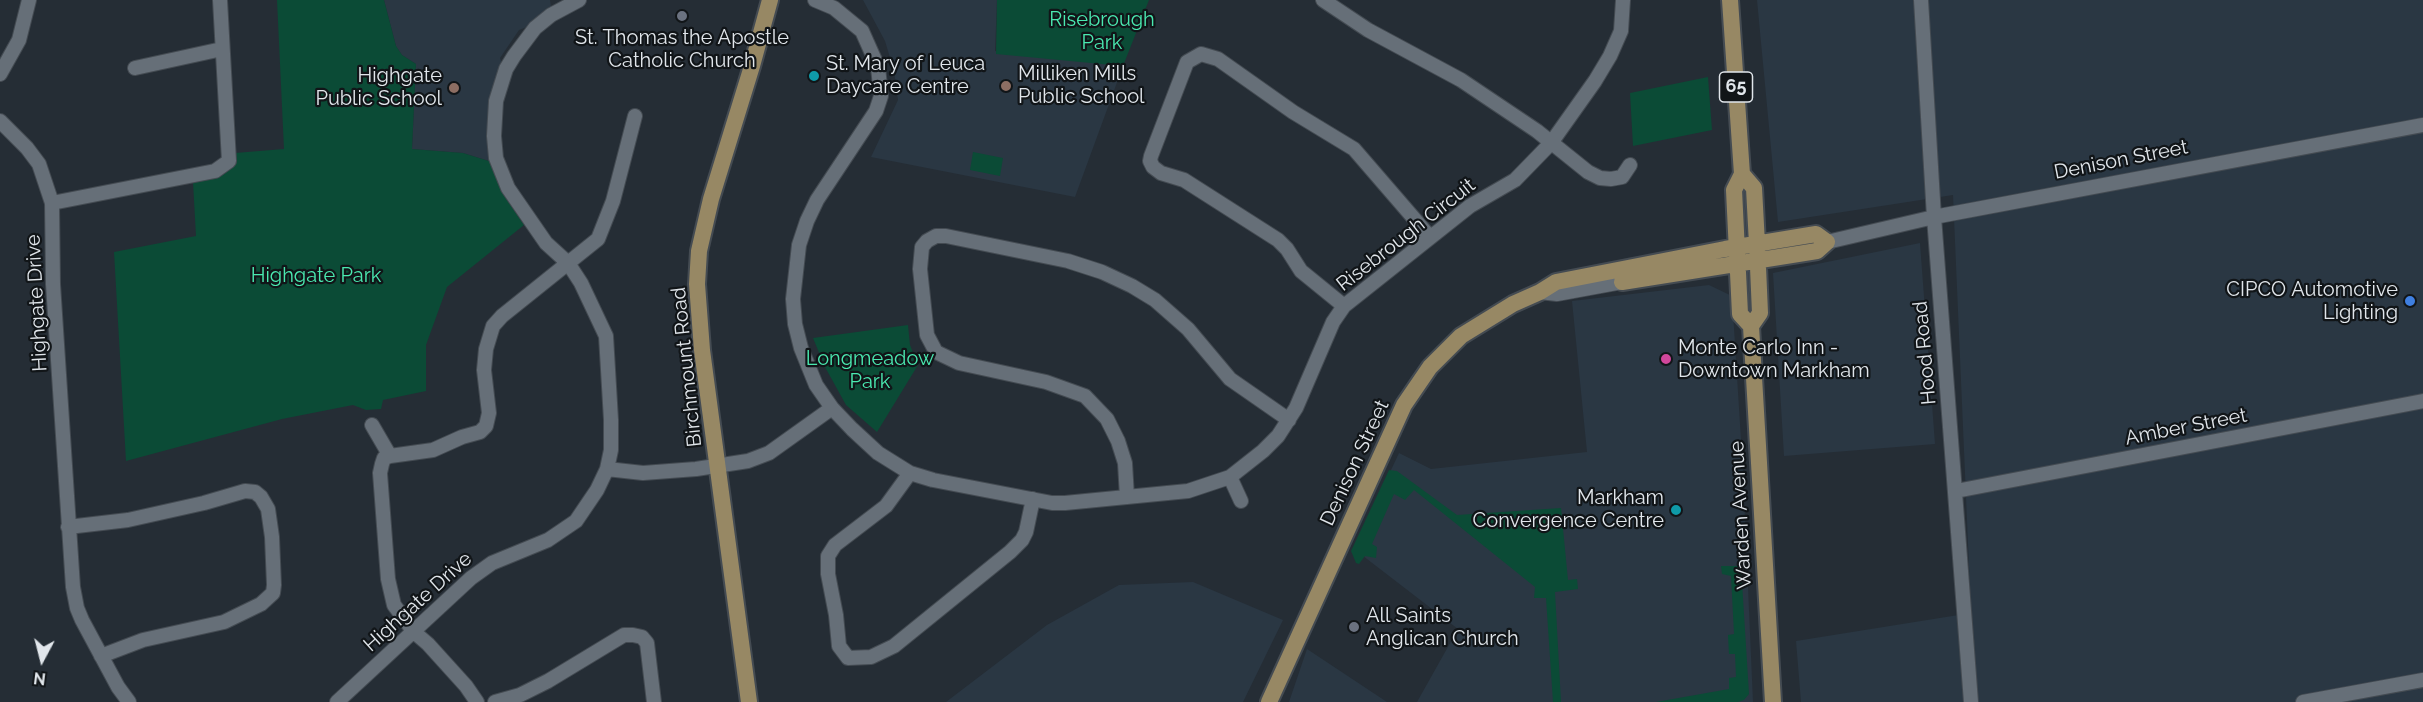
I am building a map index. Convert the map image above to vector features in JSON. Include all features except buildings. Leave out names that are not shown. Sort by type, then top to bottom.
[{"type":"main road","name":"Birchmount Road","points":[[749,702],[702,350],[697,284],[699,250],[711,199],[770,0]]},
{"type":"main road","name":"Warden Avenue","points":[[1730,0],[1742,174],[1734,190],[1740,314],[1751,326]]},
{"type":"main road","name":"Warden Avenue","points":[[1742,174],[1754,188],[1758,252],[1760,313],[1751,326],[1773,702]]},
{"type":"main road","name":"Denison Street","points":[[1269,702],[1392,429],[1416,386],[1461,336],[1512,304],[1556,282],[1758,252],[1817,251],[1827,242]]},
{"type":"main road","name":"Denison Street","points":[[1622,282],[1737,255]]},
{"type":"street","points":[[0,74],[19,40],[29,0]]},
{"type":"street","points":[[52,203],[215,171],[229,160],[220,0]]},
{"type":"street","name":"Highgate Drive","points":[[337,702],[471,578],[492,563],[548,540],[576,521],[597,490],[607,469],[611,450],[611,420],[606,336],[581,283],[567,263],[546,243],[508,188],[496,158],[494,118],[496,101],[506,69],[535,28],[551,15],[579,0]]},
{"type":"street","name":"Risebrough Circuit","points":[[815,0],[834,8],[862,31],[878,67],[881,96],[876,111],[817,200],[799,245],[792,299],[795,324],[801,348],[816,384],[832,408],[875,450],[910,473],[933,480],[1065,503],[1188,491],[1230,477],[1263,451],[1296,408],[1333,322],[1344,306],[1470,206],[1515,180],[1551,142],[1610,56],[1621,31],[1623,0]]},
{"type":"street","points":[[1323,0],[1368,30],[1461,80],[1537,130],[1588,172],[1600,178],[1611,179],[1622,177],[1630,165]]},
{"type":"street","name":"Hood Road","points":[[1921,0],[1934,217],[1971,702]]},
{"type":"street","points":[[135,68],[222,49]]},
{"type":"street","points":[[1344,306],[1301,271],[1287,249],[1278,240],[1184,180],[1161,173],[1153,167],[1150,161],[1151,156],[1187,62],[1201,54],[1218,59],[1293,112],[1354,149],[1430,237]]},
{"type":"street","points":[[477,702],[466,686],[414,632],[394,605],[388,579],[380,473],[384,458],[433,450],[480,432],[486,426],[489,412],[485,359],[493,326],[502,315],[598,239],[613,201],[635,116]]},
{"type":"street","name":"Highgate Drive","points":[[0,121],[27,148],[39,164],[52,203],[53,284],[68,527],[77,608],[118,687],[129,702]]},
{"type":"street","name":"Denison Street","points":[[1827,242],[1934,217],[2423,125]]},
{"type":"street","points":[[1127,497],[1125,463],[1118,441],[1107,419],[1085,396],[1035,379],[959,363],[944,358],[936,352],[927,335],[920,269],[921,247],[927,241],[946,236],[1049,257],[1102,272],[1132,286],[1155,300],[1188,329],[1230,379],[1289,420]]},
{"type":"street","name":"Denison Street","points":[[1540,292],[1557,294],[1622,282]]},
{"type":"street","name":"Amber Street","points":[[1956,491],[2423,401]]},
{"type":"street","points":[[607,469],[643,473],[748,461],[769,453],[832,408]]},
{"type":"street","points":[[372,425],[390,456]]},
{"type":"street","points":[[910,473],[886,506],[835,545],[828,556],[828,574],[839,646],[848,658],[871,657],[894,646],[1011,552],[1026,532],[1033,499]]},
{"type":"street","points":[[1230,477],[1241,501]]},
{"type":"street","points":[[68,527],[128,520],[195,505],[245,490],[255,492],[268,509],[274,585],[273,593],[261,604],[224,622],[143,640],[101,656]]},
{"type":"street","points":[[495,702],[520,695],[548,681],[624,635],[642,637],[647,643],[654,702]]},
{"type":"street","points":[[2304,702],[2423,680]]},
{"type":"shaded area","name":"Highgate Public School","points":[[384,0],[550,0],[551,7],[529,26],[519,30],[500,58],[502,64],[491,97],[488,117],[492,162],[463,153],[412,149],[416,64],[402,55],[396,46]]},
{"type":"shaded area","name":"Milliken Mills Public School","points":[[863,0],[997,0],[995,51],[1123,66],[1075,197],[871,157],[898,100],[894,71],[885,41]]},
{"type":"shaded area","points":[[1757,0],[2423,0],[2423,702],[1801,702],[1796,641],[1971,613],[1953,195],[1778,222]]},
{"type":"shaded area","points":[[1920,243],[1935,444],[1784,456],[1773,273]]},
{"type":"shaded area","points":[[1709,285],[1732,296],[1743,472],[1753,702],[1417,702],[1458,629],[1354,549],[1399,453],[1431,469],[1587,452],[1572,301]]},
{"type":"shaded area","points":[[1193,582],[1283,620],[1243,702],[946,702],[1047,625],[1119,585]]},
{"type":"shaded area","points":[[1307,649],[1387,702],[1289,702]]},
{"type":"green space","name":"Highgate Park","points":[[277,0],[384,0],[396,46],[402,55],[416,64],[412,149],[463,153],[492,162],[505,197],[524,225],[447,287],[426,345],[426,391],[383,400],[381,409],[366,410],[353,405],[282,419],[126,461],[114,252],[196,236],[193,182],[224,174],[230,168],[235,153],[284,149]]},
{"type":"green space","name":"Risebrough Park","points":[[997,0],[1149,0],[1123,66],[996,54]]},
{"type":"green space","points":[[1708,77],[1712,130],[1633,146],[1630,93]]},
{"type":"green space","points":[[973,152],[1003,158],[1000,176],[970,170]]},
{"type":"green space","name":"Longmeadow Park","points":[[908,325],[910,345],[918,365],[877,432],[846,405],[825,367],[813,338]]},
{"type":"green space","points":[[1389,470],[1397,471],[1457,515],[1561,508],[1568,580],[1577,579],[1578,589],[1555,592],[1561,702],[1553,702],[1546,598],[1534,598],[1535,587],[1414,490],[1405,500],[1394,494],[1372,544],[1377,547],[1376,558],[1365,556],[1359,564],[1356,563],[1351,551]]},
{"type":"green space","points":[[1721,566],[1741,566],[1749,694],[1744,700],[1738,702],[1656,702],[1729,689],[1729,678],[1736,677],[1735,654],[1729,654],[1728,635],[1734,634],[1731,576],[1722,574]]},
{"type":"place","name":"St. Thomas the Apostle Catholic Church","points":[[682,16]]},
{"type":"place","name":"St. Mary of Leuca Daycare Centre","points":[[814,76]]},
{"type":"place","name":"Milliken Mills Public School","points":[[1006,86]]},
{"type":"place","name":"Highgate Public School","points":[[454,88]]},
{"type":"place","name":"CIPCO Automotive Lighting","points":[[2410,301]]},
{"type":"place","name":"Monte Carlo Inn - Downtown Markham","points":[[1666,359]]},
{"type":"place","name":"Markham Convergence Centre","points":[[1676,510]]},
{"type":"place","name":"All Saints Anglican Church","points":[[1354,627]]}]
